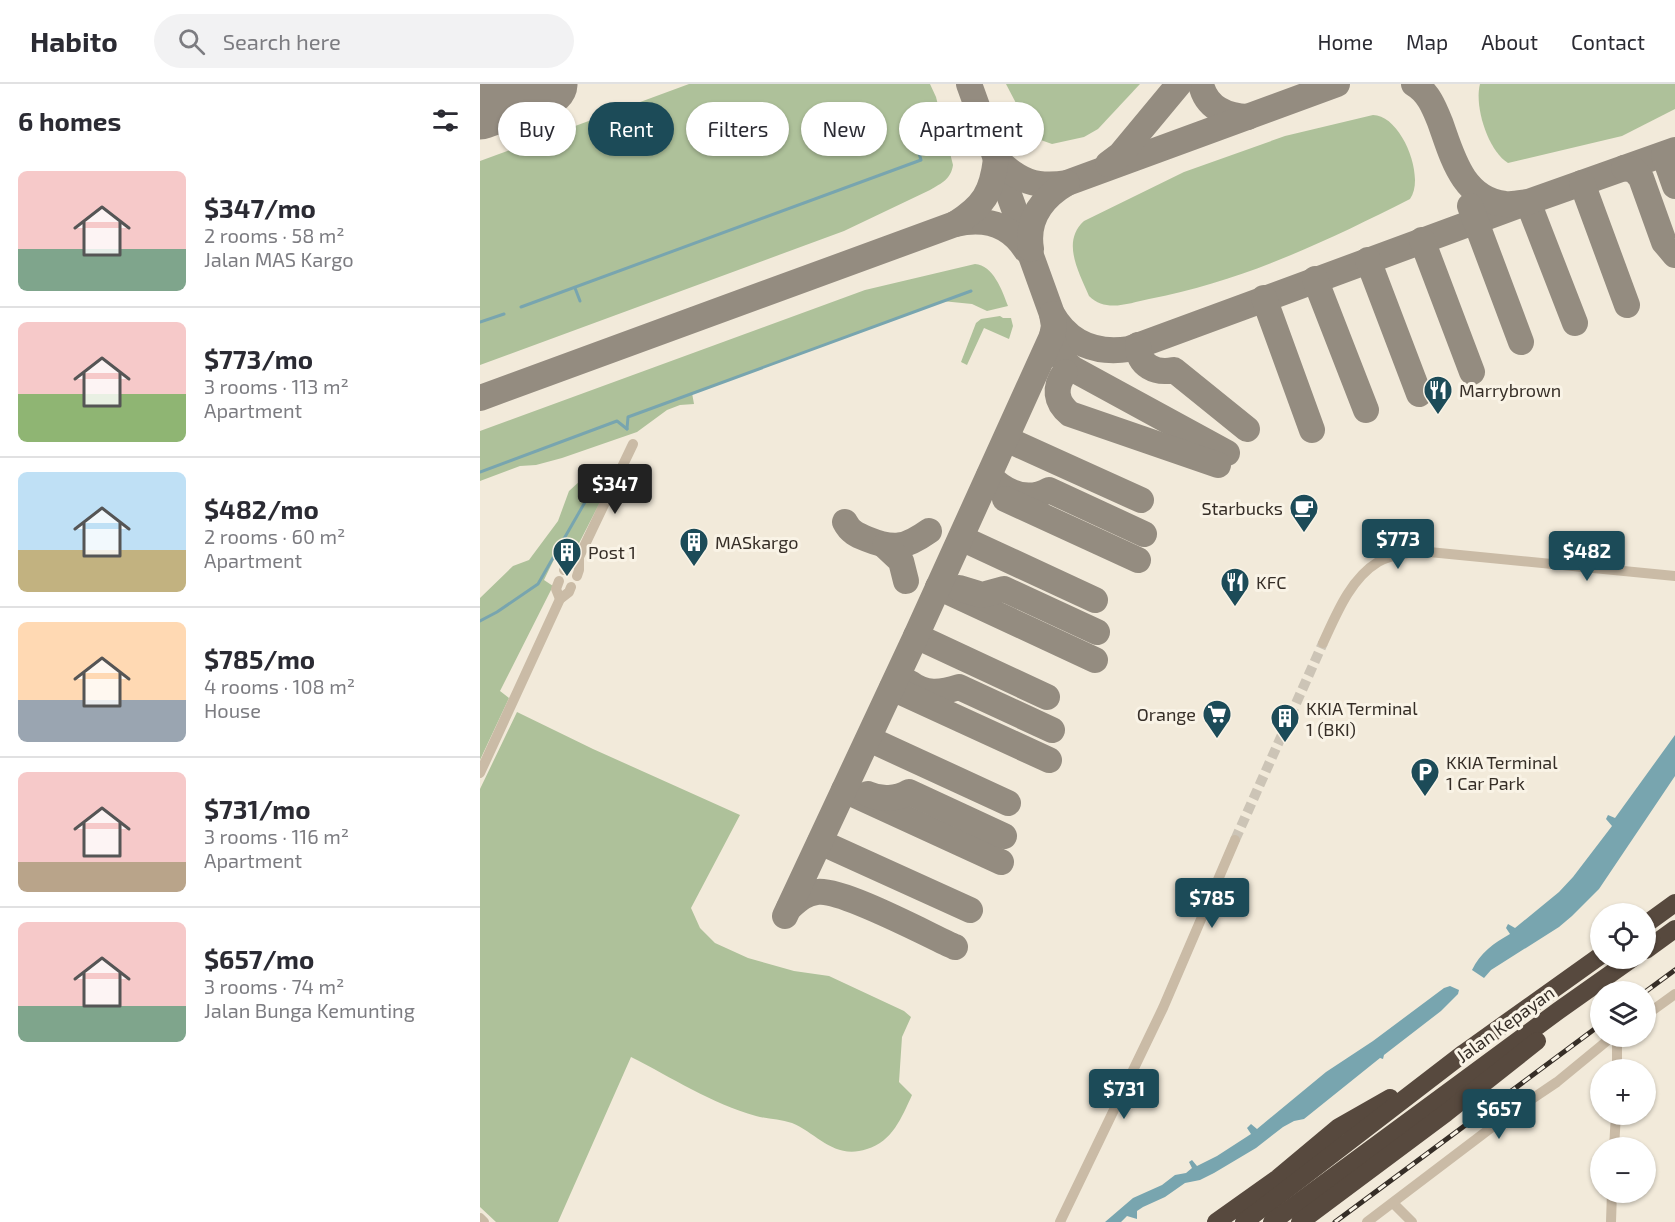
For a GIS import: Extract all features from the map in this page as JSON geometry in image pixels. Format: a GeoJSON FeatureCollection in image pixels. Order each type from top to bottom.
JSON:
{"type":"FeatureCollection","features":[{"type":"Feature","properties":{"kind":"highway"},"geometry":{"type":"LineString","coordinates":[[1656,917],[1675,903]]}},
{"type":"Feature","properties":{"kind":"highway"},"geometry":{"type":"LineString","coordinates":[[1656,943],[1675,929]]}},
{"type":"Feature","properties":{"kind":"highway","name":"Jalan Kepayan"},"geometry":{"type":"LineString","coordinates":[[1339,1162],[1464,1053],[1590,963]]}},
{"type":"Feature","properties":{"kind":"highway","name":"Jalan Kepayan"},"geometry":{"type":"LineString","coordinates":[[1339,1162],[1617,969]]}},
{"type":"Feature","properties":{"kind":"highway"},"geometry":{"type":"LineString","coordinates":[[1308,1220],[1545,1035],[1553,1025],[1558,1011]]}},
{"type":"Feature","properties":{"kind":"highway"},"geometry":{"type":"LineString","coordinates":[[1216,1222],[1278,1178],[1339,1127],[1464,1053]]}},
{"type":"Feature","properties":{"kind":"highway"},"geometry":{"type":"LineString","coordinates":[[1244,1222],[1339,1162]]}},
{"type":"Feature","properties":{"kind":"highway"},"geometry":{"type":"LineString","coordinates":[[1272,1222],[1339,1162]]}},
{"type":"Feature","properties":{"kind":"street"},"geometry":{"type":"LineString","coordinates":[[577,576],[579,556],[633,444]]}},
{"type":"Feature","properties":{"kind":"street"},"geometry":{"type":"LineString","coordinates":[[1323,643],[1332,622],[1354,584],[1380,561],[1419,551],[1675,576]]}},
{"type":"Feature","properties":{"kind":"street"},"geometry":{"type":"LineString","coordinates":[[564,570],[567,564],[579,556]]}},
{"type":"Feature","properties":{"kind":"street"},"geometry":{"type":"LineString","coordinates":[[559,581],[556,589],[560,598]]}},
{"type":"Feature","properties":{"kind":"street"},"geometry":{"type":"LineString","coordinates":[[480,773],[560,598],[569,592],[571,587]]}},
{"type":"Feature","properties":{"kind":"street"},"geometry":{"type":"LineString","coordinates":[[1060,1222],[1162,1008],[1235,840]]}},
{"type":"Feature","properties":{"kind":"street"},"geometry":{"type":"LineString","coordinates":[[1656,1008],[1675,994]]}},
{"type":"Feature","properties":{"kind":"street"},"geometry":{"type":"LineString","coordinates":[[1367,1222],[1601,1047]]}},
{"type":"Feature","properties":{"kind":"street"},"geometry":{"type":"LineString","coordinates":[[1392,1203],[1412,1222]]}},
{"type":"Feature","properties":{"kind":"street"},"geometry":{"type":"LineString","coordinates":[[1611,1222],[1612,1203]]}},
{"type":"Feature","properties":{"kind":"street"},"geometry":{"type":"LineString","coordinates":[[480,1218],[484,1222]]}},
{"type":"Feature","properties":{"kind":"green space"},"geometry":{"type":"Polygon","coordinates":[[[689,84],[930,84],[937,102],[899,102],[899,156],[951,156],[952,170],[945,180],[930,190],[844,231],[480,365],[480,161],[498,154],[576,156],[576,126],[588,121],[588,156],[674,156],[674,102],[640,102],[689,84]]]}},
{"type":"Feature","properties":{"kind":"green space"},"geometry":{"type":"Polygon","coordinates":[[[1006,84],[1140,84],[1098,129],[1084,137],[1052,144],[1044,141],[1044,102],[1015,102],[1006,84]]]}},
{"type":"Feature","properties":{"kind":"green space"},"geometry":{"type":"Polygon","coordinates":[[[1480,84],[1675,84],[1675,109],[1622,136],[1508,163],[1494,149],[1484,127],[1479,104],[1480,84]]]}},
{"type":"Feature","properties":{"kind":"green space"},"geometry":{"type":"Polygon","coordinates":[[[1373,115],[1393,125],[1408,149],[1415,177],[1410,199],[1315,245],[1217,282],[1118,305],[1103,304],[1089,296],[1077,267],[1073,248],[1077,229],[1084,221],[1184,172],[1285,136],[1373,115]]]}},
{"type":"Feature","properties":{"kind":"green space"},"geometry":{"type":"Polygon","coordinates":[[[975,264],[981,265],[992,274],[1008,306],[987,311],[972,304],[942,301],[692,393],[694,404],[680,405],[667,410],[637,432],[562,458],[536,465],[520,466],[480,481],[480,431],[865,290],[975,264]]]}},
{"type":"Feature","properties":{"kind":"green space"},"geometry":{"type":"Polygon","coordinates":[[[1000,316],[1011,318],[1013,326],[1009,339],[984,328],[967,365],[961,362],[976,323],[981,319],[1000,316]]]}},
{"type":"Feature","properties":{"kind":"green space"},"geometry":{"type":"Polygon","coordinates":[[[592,470],[612,479],[575,551],[561,545],[544,580],[553,586],[500,691],[509,698],[480,760],[480,598],[513,566],[529,560],[558,521],[569,491],[592,470]]]}},
{"type":"Feature","properties":{"kind":"green space"},"geometry":{"type":"Polygon","coordinates":[[[517,712],[740,815],[691,908],[700,928],[715,943],[748,958],[794,971],[829,976],[904,1011],[911,1017],[902,1037],[899,1082],[912,1095],[890,1135],[876,1146],[867,1149],[845,1151],[836,1149],[792,1123],[756,1116],[724,1105],[631,1057],[558,1222],[496,1222],[480,1207],[480,789],[517,712]]]}},
{"type":"Feature","properties":{"kind":"water"},"geometry":{"type":"Polygon","coordinates":[[[1675,735],[1675,776],[1599,889],[1559,927],[1491,970],[1484,978],[1472,970],[1488,949],[1510,934],[1506,928],[1508,924],[1515,928],[1559,892],[1573,877],[1612,826],[1606,819],[1608,815],[1615,818],[1675,735]]]}},
{"type":"Feature","properties":{"kind":"water"},"geometry":{"type":"Polygon","coordinates":[[[1450,986],[1459,990],[1458,994],[1441,1011],[1304,1119],[1283,1127],[1256,1148],[1214,1173],[1200,1180],[1185,1183],[1165,1197],[1143,1207],[1137,1211],[1137,1219],[1127,1216],[1121,1222],[1105,1222],[1133,1198],[1162,1185],[1175,1175],[1186,1173],[1192,1168],[1189,1162],[1192,1160],[1197,1166],[1251,1134],[1247,1128],[1251,1124],[1257,1129],[1326,1072],[1450,986]]]}},
{"type":"Feature","properties":{"kind":"waterway"},"geometry":{"type":"LineString","coordinates":[[521,307],[921,160],[920,156]]}},
{"type":"Feature","properties":{"kind":"waterway"},"geometry":{"type":"LineString","coordinates":[[575,288],[580,301]]}},
{"type":"Feature","properties":{"kind":"waterway"},"geometry":{"type":"LineString","coordinates":[[627,429],[628,417],[971,291]]}},
{"type":"Feature","properties":{"kind":"waterway"},"geometry":{"type":"LineString","coordinates":[[480,322],[504,314]]}},
{"type":"Feature","properties":{"kind":"waterway"},"geometry":{"type":"LineString","coordinates":[[480,472],[617,421],[627,429]]}},
{"type":"Feature","properties":{"kind":"waterway"},"geometry":{"type":"LineString","coordinates":[[480,621],[538,584],[604,469]]}},
{"type":"Feature","properties":{"kind":"taxiway"},"geometry":{"type":"LineString","coordinates":[[969,84],[1052,314],[1067,333],[1084,345],[1105,350],[1129,349],[1528,202],[1575,323]]}},
{"type":"Feature","properties":{"kind":"taxiway"},"geometry":{"type":"LineString","coordinates":[[1108,164],[1120,155],[1179,84]]}},
{"type":"Feature","properties":{"kind":"taxiway"},"geometry":{"type":"LineString","coordinates":[[1201,84],[1212,105],[1232,115],[1248,117]]}},
{"type":"Feature","properties":{"kind":"taxiway"},"geometry":{"type":"LineString","coordinates":[[996,159],[1012,173],[1028,181],[1046,184],[1067,183],[1337,84]]}},
{"type":"Feature","properties":{"kind":"taxiway"},"geometry":{"type":"LineString","coordinates":[[1414,84],[1423,91],[1433,105],[1461,174],[1478,194],[1490,200],[1508,204],[1528,202],[1675,150]]}},
{"type":"Feature","properties":{"kind":"taxiway"},"geometry":{"type":"LineString","coordinates":[[1664,155],[1675,186]]}},
{"type":"Feature","properties":{"kind":"taxiway"},"geometry":{"type":"LineString","coordinates":[[480,398],[955,224],[973,211],[985,197],[992,181],[996,159]]}},
{"type":"Feature","properties":{"kind":"taxiway"},"geometry":{"type":"LineString","coordinates":[[1624,168],[1634,170],[1641,178],[1664,242],[1675,255]]}},
{"type":"Feature","properties":{"kind":"taxiway"},"geometry":{"type":"LineString","coordinates":[[1031,249],[1031,228],[1038,210],[1051,195],[1067,183]]}},
{"type":"Feature","properties":{"kind":"taxiway"},"geometry":{"type":"LineString","coordinates":[[1582,183],[1627,305]]}},
{"type":"Feature","properties":{"kind":"taxiway"},"geometry":{"type":"LineString","coordinates":[[1470,206],[1521,342]]}},
{"type":"Feature","properties":{"kind":"taxiway"},"geometry":{"type":"LineString","coordinates":[[955,224],[976,221],[995,225],[1012,234],[1026,250]]}},
{"type":"Feature","properties":{"kind":"taxiway"},"geometry":{"type":"LineString","coordinates":[[1422,240],[1472,372]]}},
{"type":"Feature","properties":{"kind":"taxiway"},"geometry":{"type":"LineString","coordinates":[[1368,260],[1419,394]]}},
{"type":"Feature","properties":{"kind":"taxiway"},"geometry":{"type":"LineString","coordinates":[[1315,279],[1366,410]]}},
{"type":"Feature","properties":{"kind":"taxiway"},"geometry":{"type":"LineString","coordinates":[[1264,298],[1312,430]]}},
{"type":"Feature","properties":{"kind":"taxiway"},"geometry":{"type":"LineString","coordinates":[[785,916],[916,636],[1052,336],[1054,326],[1052,314]]}},
{"type":"Feature","properties":{"kind":"taxiway"},"geometry":{"type":"LineString","coordinates":[[1052,336],[1059,354],[1073,369],[1227,453]]}},
{"type":"Feature","properties":{"kind":"taxiway"},"geometry":{"type":"LineString","coordinates":[[1138,345],[1141,358],[1149,367],[1161,371],[1174,370],[1247,429]]}},
{"type":"Feature","properties":{"kind":"taxiway"},"geometry":{"type":"LineString","coordinates":[[1065,372],[1059,383],[1058,394],[1061,404],[1070,414],[1218,465]]}},
{"type":"Feature","properties":{"kind":"taxiway"},"geometry":{"type":"LineString","coordinates":[[1006,439],[1141,500]]}},
{"type":"Feature","properties":{"kind":"taxiway"},"geometry":{"type":"LineString","coordinates":[[989,476],[1002,487],[1024,496],[1032,496],[1049,490],[1144,534]]}},
{"type":"Feature","properties":{"kind":"taxiway"},"geometry":{"type":"LineString","coordinates":[[1005,499],[1138,560]]}},
{"type":"Feature","properties":{"kind":"taxiway"},"geometry":{"type":"LineString","coordinates":[[845,522],[852,531],[860,536],[876,543],[892,546],[906,544],[929,531]]}},
{"type":"Feature","properties":{"kind":"taxiway"},"geometry":{"type":"LineString","coordinates":[[961,538],[1095,600]]}},
{"type":"Feature","properties":{"kind":"taxiway"},"geometry":{"type":"LineString","coordinates":[[885,546],[901,561],[906,581]]}},
{"type":"Feature","properties":{"kind":"taxiway"},"geometry":{"type":"LineString","coordinates":[[938,587],[1095,660]]}},
{"type":"Feature","properties":{"kind":"taxiway"},"geometry":{"type":"LineString","coordinates":[[959,588],[982,595],[1004,589],[1097,632]]}},
{"type":"Feature","properties":{"kind":"taxiway"},"geometry":{"type":"LineString","coordinates":[[916,636],[1047,697]]}},
{"type":"Feature","properties":{"kind":"taxiway"},"geometry":{"type":"LineString","coordinates":[[910,683],[921,690],[933,692],[959,687],[1052,730]]}},
{"type":"Feature","properties":{"kind":"taxiway"},"geometry":{"type":"LineString","coordinates":[[892,688],[1049,760]]}},
{"type":"Feature","properties":{"kind":"taxiway"},"geometry":{"type":"LineString","coordinates":[[869,739],[1008,803]]}},
{"type":"Feature","properties":{"kind":"taxiway"},"geometry":{"type":"LineString","coordinates":[[844,790],[1001,862]]}},
{"type":"Feature","properties":{"kind":"taxiway"},"geometry":{"type":"LineString","coordinates":[[868,794],[889,798],[909,792],[1004,836]]}},
{"type":"Feature","properties":{"kind":"taxiway"},"geometry":{"type":"LineString","coordinates":[[820,842],[970,910]]}},
{"type":"Feature","properties":{"kind":"taxiway"},"geometry":{"type":"LineString","coordinates":[[789,908],[809,894],[829,893],[864,904],[955,947]]}},
{"type":"Feature","properties":{"kind":"runway"},"geometry":{"type":"LineString","coordinates":[[480,108],[546,84]]}},
{"type":"Feature","properties":{"kind":"tunnel"},"geometry":{"type":"LineString","coordinates":[[1235,840],[1323,643]]}},
{"type":"Feature","properties":{"kind":"railway"},"geometry":{"type":"LineString","coordinates":[[1656,984],[1675,970]]}},
{"type":"Feature","properties":{"kind":"railway"},"geometry":{"type":"LineString","coordinates":[[1335,1222],[1590,1032]]}},
{"type":"Feature","properties":{"kind":"place","name":"Marrybrown"},"geometry":{"type":"Point","coordinates":[1438,416]}},
{"type":"Feature","properties":{"kind":"place","name":"Starbucks"},"geometry":{"type":"Point","coordinates":[1304,534]}},
{"type":"Feature","properties":{"kind":"place","name":"MASkargo"},"geometry":{"type":"Point","coordinates":[694,568]}},
{"type":"Feature","properties":{"kind":"place","name":"Post 1"},"geometry":{"type":"Point","coordinates":[567,578]}},
{"type":"Feature","properties":{"kind":"place","name":"KFC"},"geometry":{"type":"Point","coordinates":[1235,608]}},
{"type":"Feature","properties":{"kind":"place","name":"Orange"},"geometry":{"type":"Point","coordinates":[1217,740]}},
{"type":"Feature","properties":{"kind":"place","name":"KKIA Terminal 1 (BKI)"},"geometry":{"type":"Point","coordinates":[1285,744]}},
{"type":"Feature","properties":{"kind":"place","name":"KKIA Terminal 1 Car Park"},"geometry":{"type":"Point","coordinates":[1425,798]}}]}
